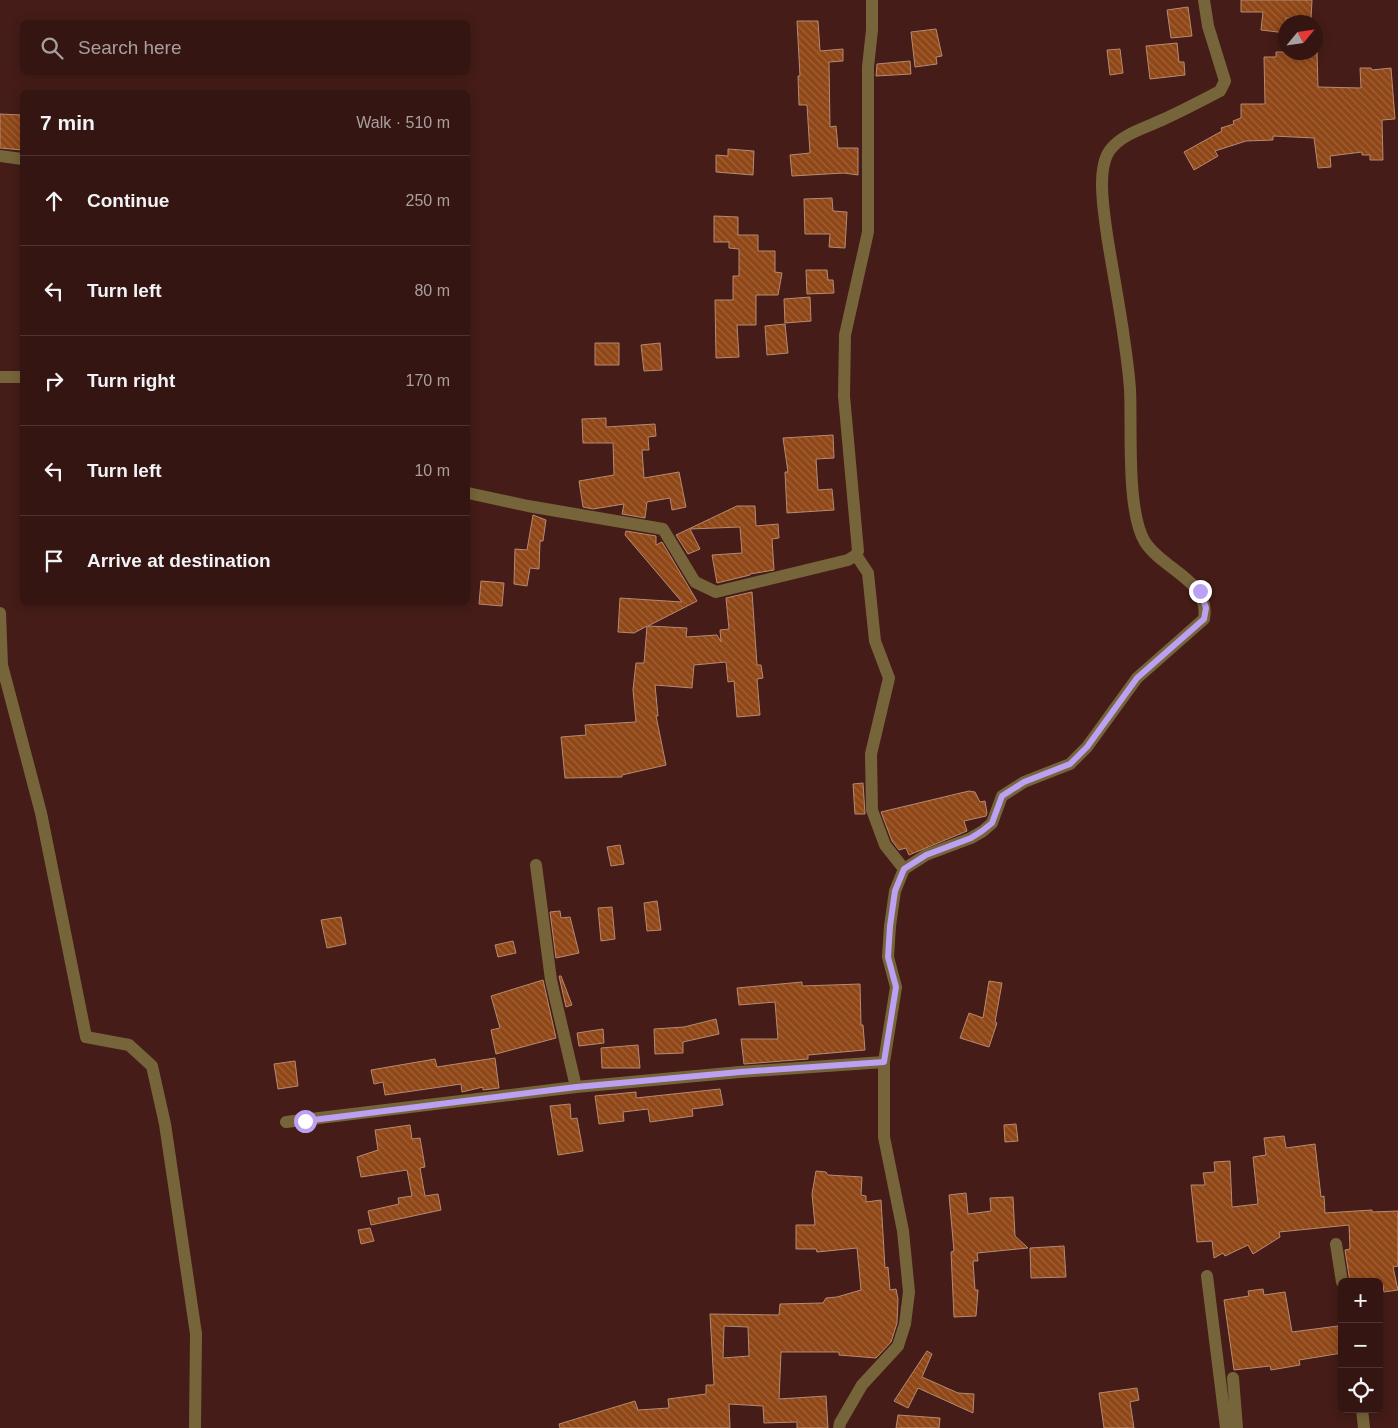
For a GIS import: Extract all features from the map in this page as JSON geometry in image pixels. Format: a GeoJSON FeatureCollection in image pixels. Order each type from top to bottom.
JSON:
{"type":"FeatureCollection","features":[{"type":"Feature","properties":{"kind":"street"},"geometry":{"type":"LineString","coordinates":[[470,493],[663,529],[695,582],[716,592],[848,560],[856,555],[858,551],[844,396],[845,334],[868,232],[868,67],[872,30],[872,0]]}},
{"type":"Feature","properties":{"kind":"street"},"geometry":{"type":"LineString","coordinates":[[839,1428],[862,1384],[898,1346],[905,1324],[909,1292],[903,1231],[884,1137],[884,1062],[896,987],[888,957],[890,926],[895,891],[904,869],[926,855],[971,838],[992,823],[1002,796],[1024,782],[1070,764],[1087,747],[1137,678],[1204,619],[1206,608],[1200,591],[1158,556],[1145,542],[1138,522],[1133,486],[1130,388],[1103,207],[1102,169],[1110,150],[1124,138],[1220,91],[1225,81],[1208,26],[1204,0]]}},
{"type":"Feature","properties":{"kind":"street"},"geometry":{"type":"LineString","coordinates":[[0,156],[20,159]]}},
{"type":"Feature","properties":{"kind":"street"},"geometry":{"type":"LineString","coordinates":[[0,377],[20,377]]}},
{"type":"Feature","properties":{"kind":"street"},"geometry":{"type":"LineString","coordinates":[[856,555],[868,573],[875,641],[889,678],[871,754],[872,810],[885,845],[904,869]]}},
{"type":"Feature","properties":{"kind":"street"},"geometry":{"type":"LineString","coordinates":[[0,613],[2,665],[41,813],[86,1037],[128,1045],[152,1066],[165,1124],[196,1334],[195,1428]]}},
{"type":"Feature","properties":{"kind":"street"},"geometry":{"type":"LineString","coordinates":[[536,865],[551,980],[576,1087]]}},
{"type":"Feature","properties":{"kind":"street"},"geometry":{"type":"LineString","coordinates":[[286,1122],[576,1087],[740,1072],[884,1062]]}},
{"type":"Feature","properties":{"kind":"street"},"geometry":{"type":"LineString","coordinates":[[1336,1244],[1341,1278]]}},
{"type":"Feature","properties":{"kind":"street"},"geometry":{"type":"LineString","coordinates":[[1206,1276],[1226,1428]]}},
{"type":"Feature","properties":{"kind":"street"},"geometry":{"type":"LineString","coordinates":[[1233,1378],[1237,1428]]}},
{"type":"Feature","properties":{"kind":"street"},"geometry":{"type":"LineString","coordinates":[[1362,1413],[1364,1428]]}},
{"type":"Feature","properties":{"kind":"building"},"geometry":{"type":"Polygon","coordinates":[[[1241,0],[1312,0],[1311,15],[1278,15],[1278,32],[1261,30],[1263,12],[1241,12],[1241,0]]]}},
{"type":"Feature","properties":{"kind":"building"},"geometry":{"type":"Polygon","coordinates":[[[1188,7],[1192,36],[1171,38],[1167,10],[1188,7]]]}},
{"type":"Feature","properties":{"kind":"building"},"geometry":{"type":"Polygon","coordinates":[[[797,21],[818,21],[820,51],[843,49],[843,61],[829,62],[830,127],[836,126],[838,148],[858,148],[858,175],[844,173],[792,176],[790,155],[810,153],[807,105],[799,105],[798,76],[800,76],[797,21]]]}},
{"type":"Feature","properties":{"kind":"building"},"geometry":{"type":"Polygon","coordinates":[[[936,29],[942,56],[936,57],[937,64],[915,67],[911,32],[936,29]]]}},
{"type":"Feature","properties":{"kind":"building"},"geometry":{"type":"Polygon","coordinates":[[[1177,43],[1179,62],[1184,62],[1185,75],[1150,79],[1146,46],[1177,43]]]}},
{"type":"Feature","properties":{"kind":"building"},"geometry":{"type":"Polygon","coordinates":[[[1120,49],[1123,73],[1110,75],[1107,50],[1120,49]]]}},
{"type":"Feature","properties":{"kind":"building"},"geometry":{"type":"Polygon","coordinates":[[[1276,52],[1278,52],[1278,60],[1317,60],[1318,87],[1361,88],[1360,68],[1371,68],[1372,70],[1391,68],[1395,119],[1382,120],[1383,160],[1370,160],[1370,155],[1362,155],[1362,152],[1330,156],[1331,167],[1318,168],[1314,138],[1273,136],[1273,140],[1246,141],[1215,151],[1218,156],[1194,170],[1184,152],[1222,131],[1221,128],[1234,124],[1233,121],[1241,118],[1241,104],[1265,104],[1264,57],[1276,57],[1276,52]]]}},
{"type":"Feature","properties":{"kind":"building"},"geometry":{"type":"Polygon","coordinates":[[[910,61],[911,74],[876,76],[877,64],[910,61]]]}},
{"type":"Feature","properties":{"kind":"building"},"geometry":{"type":"Polygon","coordinates":[[[0,114],[20,115],[20,150],[0,148],[0,114]]]}},
{"type":"Feature","properties":{"kind":"building"},"geometry":{"type":"Polygon","coordinates":[[[728,149],[754,151],[753,175],[716,172],[716,155],[728,156],[728,149]]]}},
{"type":"Feature","properties":{"kind":"building"},"geometry":{"type":"Polygon","coordinates":[[[832,198],[833,211],[847,212],[845,248],[829,247],[830,234],[805,234],[804,199],[832,198]]]}},
{"type":"Feature","properties":{"kind":"building"},"geometry":{"type":"Polygon","coordinates":[[[714,216],[738,217],[738,235],[758,235],[758,251],[775,251],[775,272],[782,273],[778,295],[756,295],[756,325],[737,325],[739,357],[716,358],[715,300],[733,300],[733,276],[739,276],[739,249],[729,248],[729,242],[714,242],[714,216]]]}},
{"type":"Feature","properties":{"kind":"building"},"geometry":{"type":"Polygon","coordinates":[[[806,270],[827,270],[828,280],[833,280],[834,293],[807,294],[806,270]]]}},
{"type":"Feature","properties":{"kind":"building"},"geometry":{"type":"Polygon","coordinates":[[[810,297],[811,321],[785,323],[784,299],[810,297]]]}},
{"type":"Feature","properties":{"kind":"building"},"geometry":{"type":"Polygon","coordinates":[[[785,324],[788,353],[767,355],[765,326],[785,324]]]}},
{"type":"Feature","properties":{"kind":"building"},"geometry":{"type":"Polygon","coordinates":[[[595,343],[619,343],[619,365],[595,365],[595,343]]]}},
{"type":"Feature","properties":{"kind":"building"},"geometry":{"type":"Polygon","coordinates":[[[660,343],[662,370],[644,371],[641,345],[660,343]]]}},
{"type":"Feature","properties":{"kind":"building"},"geometry":{"type":"Polygon","coordinates":[[[606,418],[606,427],[655,424],[656,436],[648,437],[649,450],[642,450],[644,478],[679,472],[686,507],[672,510],[670,498],[647,502],[645,518],[622,514],[624,504],[593,509],[583,507],[579,481],[614,475],[613,443],[583,443],[582,419],[606,418]]]}},
{"type":"Feature","properties":{"kind":"building"},"geometry":{"type":"Polygon","coordinates":[[[833,435],[834,458],[816,459],[818,490],[832,489],[834,510],[787,513],[785,472],[788,472],[783,438],[833,435]]]}},
{"type":"Feature","properties":{"kind":"building"},"geometry":{"type":"Polygon","coordinates":[[[737,506],[755,506],[756,526],[778,524],[779,538],[772,539],[774,570],[717,583],[712,555],[742,553],[740,527],[690,529],[700,549],[688,554],[676,535],[737,506]]]}},
{"type":"Feature","properties":{"kind":"building"},"geometry":{"type":"Polygon","coordinates":[[[533,515],[546,520],[543,541],[540,541],[539,569],[530,568],[527,586],[514,584],[515,549],[527,550],[533,515]]]}},
{"type":"Feature","properties":{"kind":"building"},"geometry":{"type":"Polygon","coordinates":[[[626,531],[656,536],[656,545],[662,542],[697,601],[648,626],[687,628],[686,637],[717,635],[721,642],[720,630],[729,629],[726,598],[752,592],[757,665],[761,665],[763,678],[757,679],[760,715],[737,717],[734,681],[728,682],[726,662],[694,665],[692,688],[655,685],[658,716],[656,716],[666,765],[622,775],[622,777],[565,778],[561,737],[586,735],[585,725],[636,722],[633,690],[636,663],[644,663],[647,626],[634,633],[618,632],[620,598],[682,602],[625,535],[626,531]]]}},
{"type":"Feature","properties":{"kind":"building"},"geometry":{"type":"Polygon","coordinates":[[[481,581],[504,583],[502,606],[479,604],[481,581]]]}},
{"type":"Feature","properties":{"kind":"building"},"geometry":{"type":"Polygon","coordinates":[[[863,783],[865,814],[855,814],[853,784],[863,783]]]}},
{"type":"Feature","properties":{"kind":"building"},"geometry":{"type":"Polygon","coordinates":[[[969,791],[975,792],[980,802],[985,801],[987,813],[986,816],[964,821],[967,831],[909,855],[906,848],[899,850],[892,841],[881,812],[969,791]]]}},
{"type":"Feature","properties":{"kind":"building"},"geometry":{"type":"Polygon","coordinates":[[[620,845],[624,864],[611,866],[607,847],[620,845]]]}},
{"type":"Feature","properties":{"kind":"building"},"geometry":{"type":"Polygon","coordinates":[[[657,901],[661,930],[647,931],[644,903],[657,901]]]}},
{"type":"Feature","properties":{"kind":"building"},"geometry":{"type":"Polygon","coordinates":[[[612,907],[615,939],[601,941],[598,908],[612,907]]]}},
{"type":"Feature","properties":{"kind":"building"},"geometry":{"type":"Polygon","coordinates":[[[560,911],[561,918],[570,917],[579,953],[556,958],[550,912],[560,911]]]}},
{"type":"Feature","properties":{"kind":"building"},"geometry":{"type":"Polygon","coordinates":[[[341,917],[346,944],[327,948],[321,920],[341,917]]]}},
{"type":"Feature","properties":{"kind":"building"},"geometry":{"type":"Polygon","coordinates":[[[513,941],[516,953],[498,957],[495,945],[513,941]]]}},
{"type":"Feature","properties":{"kind":"building"},"geometry":{"type":"Polygon","coordinates":[[[559,976],[561,976],[572,1005],[566,1007],[559,976]]]}},
{"type":"Feature","properties":{"kind":"building"},"geometry":{"type":"Polygon","coordinates":[[[543,980],[556,1038],[496,1054],[491,1030],[500,1028],[491,996],[543,980]]]}},
{"type":"Feature","properties":{"kind":"building"},"geometry":{"type":"Polygon","coordinates":[[[989,981],[1002,983],[995,1022],[997,1023],[989,1047],[960,1038],[969,1013],[983,1018],[989,981]]]}},
{"type":"Feature","properties":{"kind":"building"},"geometry":{"type":"Polygon","coordinates":[[[802,982],[802,986],[860,984],[861,1025],[863,1025],[865,1050],[808,1055],[808,1059],[744,1064],[741,1039],[778,1039],[775,1002],[739,1005],[737,988],[802,982]]]}},
{"type":"Feature","properties":{"kind":"building"},"geometry":{"type":"Polygon","coordinates":[[[716,1019],[719,1034],[683,1042],[683,1053],[655,1054],[654,1029],[684,1027],[716,1019]]]}},
{"type":"Feature","properties":{"kind":"building"},"geometry":{"type":"Polygon","coordinates":[[[603,1029],[604,1043],[579,1046],[577,1033],[603,1029]]]}},
{"type":"Feature","properties":{"kind":"building"},"geometry":{"type":"Polygon","coordinates":[[[638,1045],[640,1068],[602,1068],[601,1048],[638,1045]]]}},
{"type":"Feature","properties":{"kind":"building"},"geometry":{"type":"Polygon","coordinates":[[[495,1058],[499,1088],[483,1090],[483,1087],[462,1092],[461,1084],[385,1095],[383,1082],[374,1084],[371,1070],[435,1059],[437,1067],[495,1058]]]}},
{"type":"Feature","properties":{"kind":"building"},"geometry":{"type":"Polygon","coordinates":[[[295,1061],[298,1086],[278,1089],[274,1064],[295,1061]]]}},
{"type":"Feature","properties":{"kind":"building"},"geometry":{"type":"Polygon","coordinates":[[[720,1089],[723,1105],[692,1109],[693,1116],[650,1122],[648,1109],[623,1112],[624,1121],[599,1124],[595,1096],[636,1092],[636,1098],[720,1089]]]}},
{"type":"Feature","properties":{"kind":"building"},"geometry":{"type":"Polygon","coordinates":[[[570,1104],[571,1119],[577,1118],[583,1151],[558,1155],[550,1106],[570,1104]]]}},
{"type":"Feature","properties":{"kind":"building"},"geometry":{"type":"Polygon","coordinates":[[[1016,1124],[1018,1141],[1005,1142],[1004,1125],[1016,1124]]]}},
{"type":"Feature","properties":{"kind":"building"},"geometry":{"type":"Polygon","coordinates":[[[410,1125],[412,1139],[420,1138],[425,1167],[420,1168],[425,1196],[438,1194],[441,1210],[371,1225],[368,1211],[399,1204],[398,1198],[412,1196],[407,1170],[361,1177],[357,1157],[378,1150],[375,1130],[410,1125]]]}},
{"type":"Feature","properties":{"kind":"building"},"geometry":{"type":"Polygon","coordinates":[[[1284,1136],[1286,1148],[1315,1144],[1321,1197],[1324,1196],[1325,1213],[1372,1210],[1372,1212],[1398,1211],[1398,1266],[1393,1267],[1398,1290],[1384,1292],[1383,1278],[1349,1278],[1345,1250],[1350,1249],[1349,1225],[1279,1232],[1280,1237],[1253,1254],[1248,1245],[1225,1256],[1223,1253],[1214,1258],[1212,1241],[1197,1242],[1191,1185],[1205,1185],[1203,1173],[1215,1172],[1214,1162],[1230,1161],[1232,1207],[1258,1204],[1253,1157],[1266,1155],[1264,1138],[1284,1136]]]}},
{"type":"Feature","properties":{"kind":"building"},"geometry":{"type":"Polygon","coordinates":[[[816,1171],[826,1172],[828,1175],[862,1177],[861,1195],[866,1196],[866,1202],[881,1200],[885,1268],[888,1267],[890,1290],[896,1289],[898,1299],[897,1323],[891,1342],[876,1358],[839,1355],[839,1352],[781,1352],[779,1399],[826,1396],[828,1428],[797,1428],[797,1422],[764,1423],[763,1406],[729,1404],[730,1428],[560,1428],[559,1424],[635,1401],[638,1410],[669,1408],[668,1399],[706,1394],[706,1385],[714,1385],[710,1314],[779,1315],[780,1304],[823,1303],[826,1298],[861,1290],[857,1248],[817,1252],[816,1249],[796,1249],[796,1225],[815,1225],[812,1194],[816,1171]],[[724,1326],[723,1358],[749,1356],[748,1327],[724,1326]]]}},
{"type":"Feature","properties":{"kind":"building"},"geometry":{"type":"Polygon","coordinates":[[[966,1193],[968,1214],[991,1211],[990,1198],[1013,1197],[1015,1236],[1028,1248],[977,1253],[978,1261],[973,1261],[975,1290],[978,1290],[976,1316],[954,1317],[951,1252],[954,1251],[949,1195],[966,1193]]]}},
{"type":"Feature","properties":{"kind":"building"},"geometry":{"type":"Polygon","coordinates":[[[370,1228],[374,1241],[361,1244],[358,1230],[370,1228]]]}},
{"type":"Feature","properties":{"kind":"building"},"geometry":{"type":"Polygon","coordinates":[[[1064,1246],[1066,1277],[1031,1278],[1030,1248],[1064,1246]]]}},
{"type":"Feature","properties":{"kind":"building"},"geometry":{"type":"Polygon","coordinates":[[[1263,1289],[1264,1295],[1285,1292],[1292,1332],[1338,1326],[1338,1354],[1299,1360],[1300,1365],[1271,1370],[1270,1366],[1234,1370],[1224,1300],[1249,1296],[1248,1291],[1263,1289]]]}},
{"type":"Feature","properties":{"kind":"building"},"geometry":{"type":"Polygon","coordinates":[[[927,1351],[932,1354],[922,1377],[958,1393],[974,1394],[973,1413],[918,1388],[908,1408],[894,1401],[927,1351]]]}},
{"type":"Feature","properties":{"kind":"building"},"geometry":{"type":"Polygon","coordinates":[[[1137,1388],[1139,1400],[1130,1402],[1134,1428],[1104,1428],[1099,1393],[1137,1388]]]}},
{"type":"Feature","properties":{"kind":"building"},"geometry":{"type":"Polygon","coordinates":[[[898,1415],[940,1418],[939,1428],[896,1428],[898,1415]]]}},
{"type":"Feature","properties":{"kind":"route"},"geometry":{"type":"LineString","coordinates":[[305,1121],[576,1087],[740,1072],[884,1062],[896,987],[888,957],[890,926],[895,891],[904,869],[926,855],[971,838],[992,823],[995,809],[1002,796],[1024,782],[1070,764],[1087,747],[1137,678],[1204,619],[1206,608],[1200,591]]}}]}
